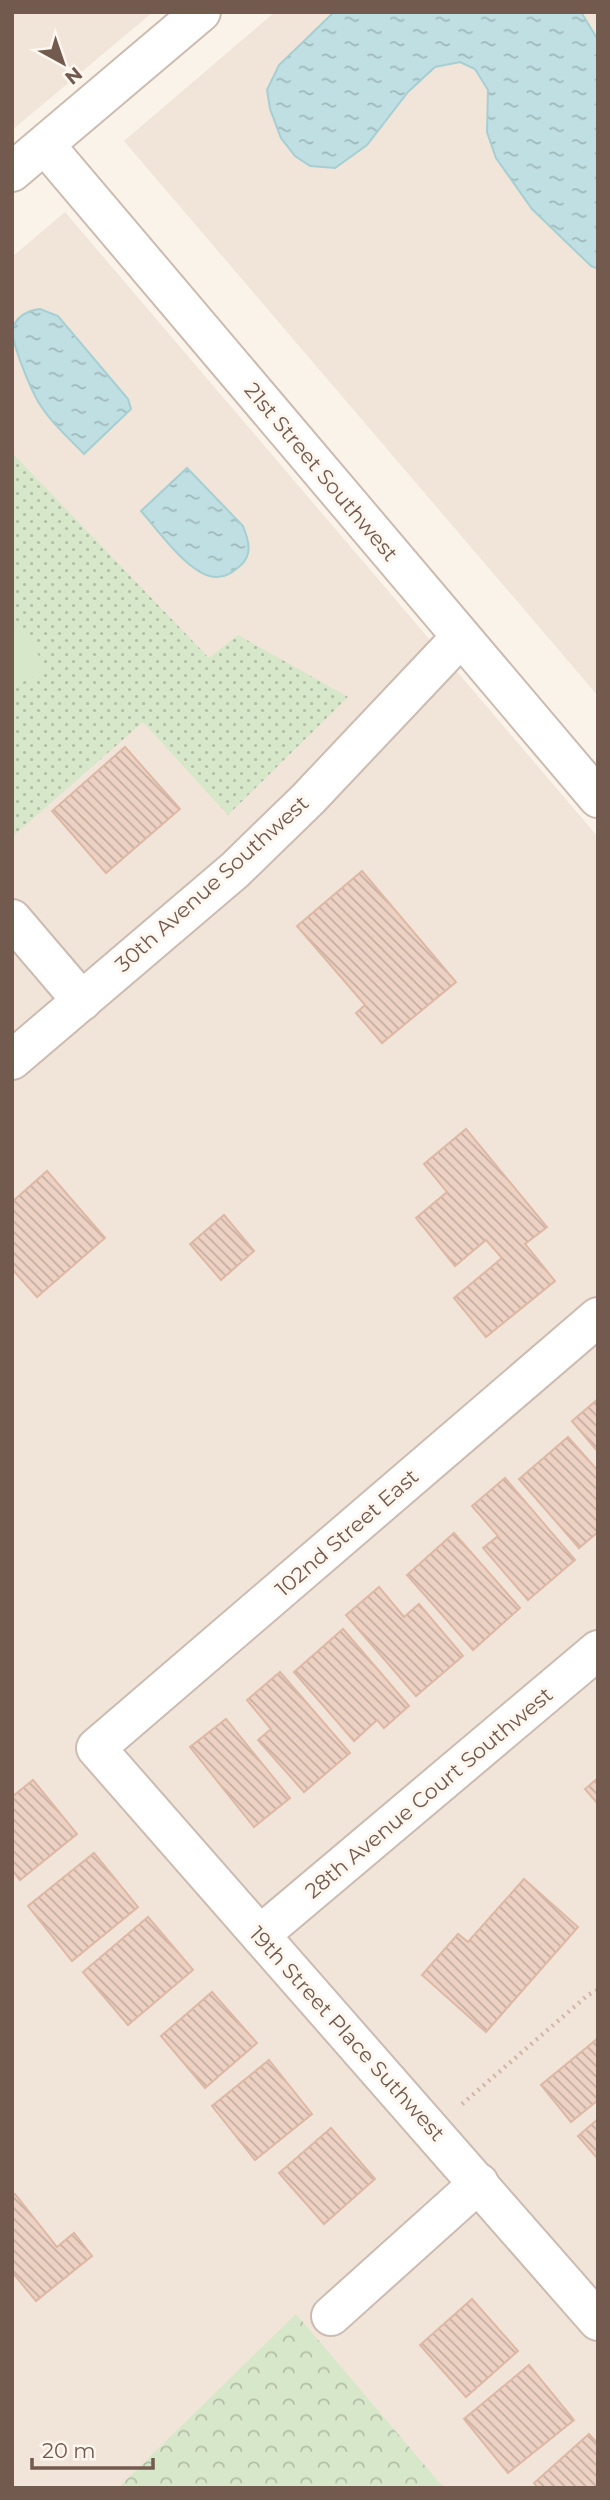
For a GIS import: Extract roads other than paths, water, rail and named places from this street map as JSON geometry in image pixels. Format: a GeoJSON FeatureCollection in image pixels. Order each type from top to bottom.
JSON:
{"type":"FeatureCollection","features":[{"type":"Feature","properties":{"kind":"street"},"geometry":{"type":"LineString","coordinates":[[12,172],[201,12]]}},
{"type":"Feature","properties":{"kind":"street","name":"21st Street Southwest"},"geometry":{"type":"LineString","coordinates":[[45,145],[598,798]]}},
{"type":"Feature","properties":{"kind":"street","name":"30th Avenue Southwest"},"geometry":{"type":"LineString","coordinates":[[12,1060],[235,870],[307,799],[461,637]]}},
{"type":"Feature","properties":{"kind":"street"},"geometry":{"type":"LineString","coordinates":[[12,919],[82,1001]]}},
{"type":"Feature","properties":{"kind":"street","name":"102nd Street East"},"geometry":{"type":"LineString","coordinates":[[96,1748],[598,1317]]}},
{"type":"Feature","properties":{"kind":"street","name":"28th Avenue Court Southwest"},"geometry":{"type":"LineString","coordinates":[[260,1936],[598,1650]]}},
{"type":"Feature","properties":{"kind":"street","name":"19th Street Place Suthwest"},"geometry":{"type":"LineString","coordinates":[[96,1748],[598,2321]]}},
{"type":"Feature","properties":{"kind":"street"},"geometry":{"type":"LineString","coordinates":[[331,2316],[479,2183]]}},
{"type":"Feature","properties":{"kind":"water"},"geometry":{"type":"Polygon","coordinates":[[[334,12],[581,12],[598,40],[598,269],[591,266],[532,209],[496,158],[487,132],[488,90],[475,69],[460,62],[435,67],[408,92],[367,145],[335,168],[310,166],[295,156],[281,138],[270,109],[267,90],[279,65],[334,12]]]}},
{"type":"Feature","properties":{"kind":"water"},"geometry":{"type":"Polygon","coordinates":[[[40,309],[58,316],[128,399],[131,409],[84,454],[45,413],[28,381],[15,346],[13,331],[16,322],[26,313],[40,309]]]}},
{"type":"Feature","properties":{"kind":"water"},"geometry":{"type":"Polygon","coordinates":[[[187,468],[243,526],[249,548],[247,557],[240,566],[225,576],[215,577],[195,569],[141,511],[187,468]]]}}]}
